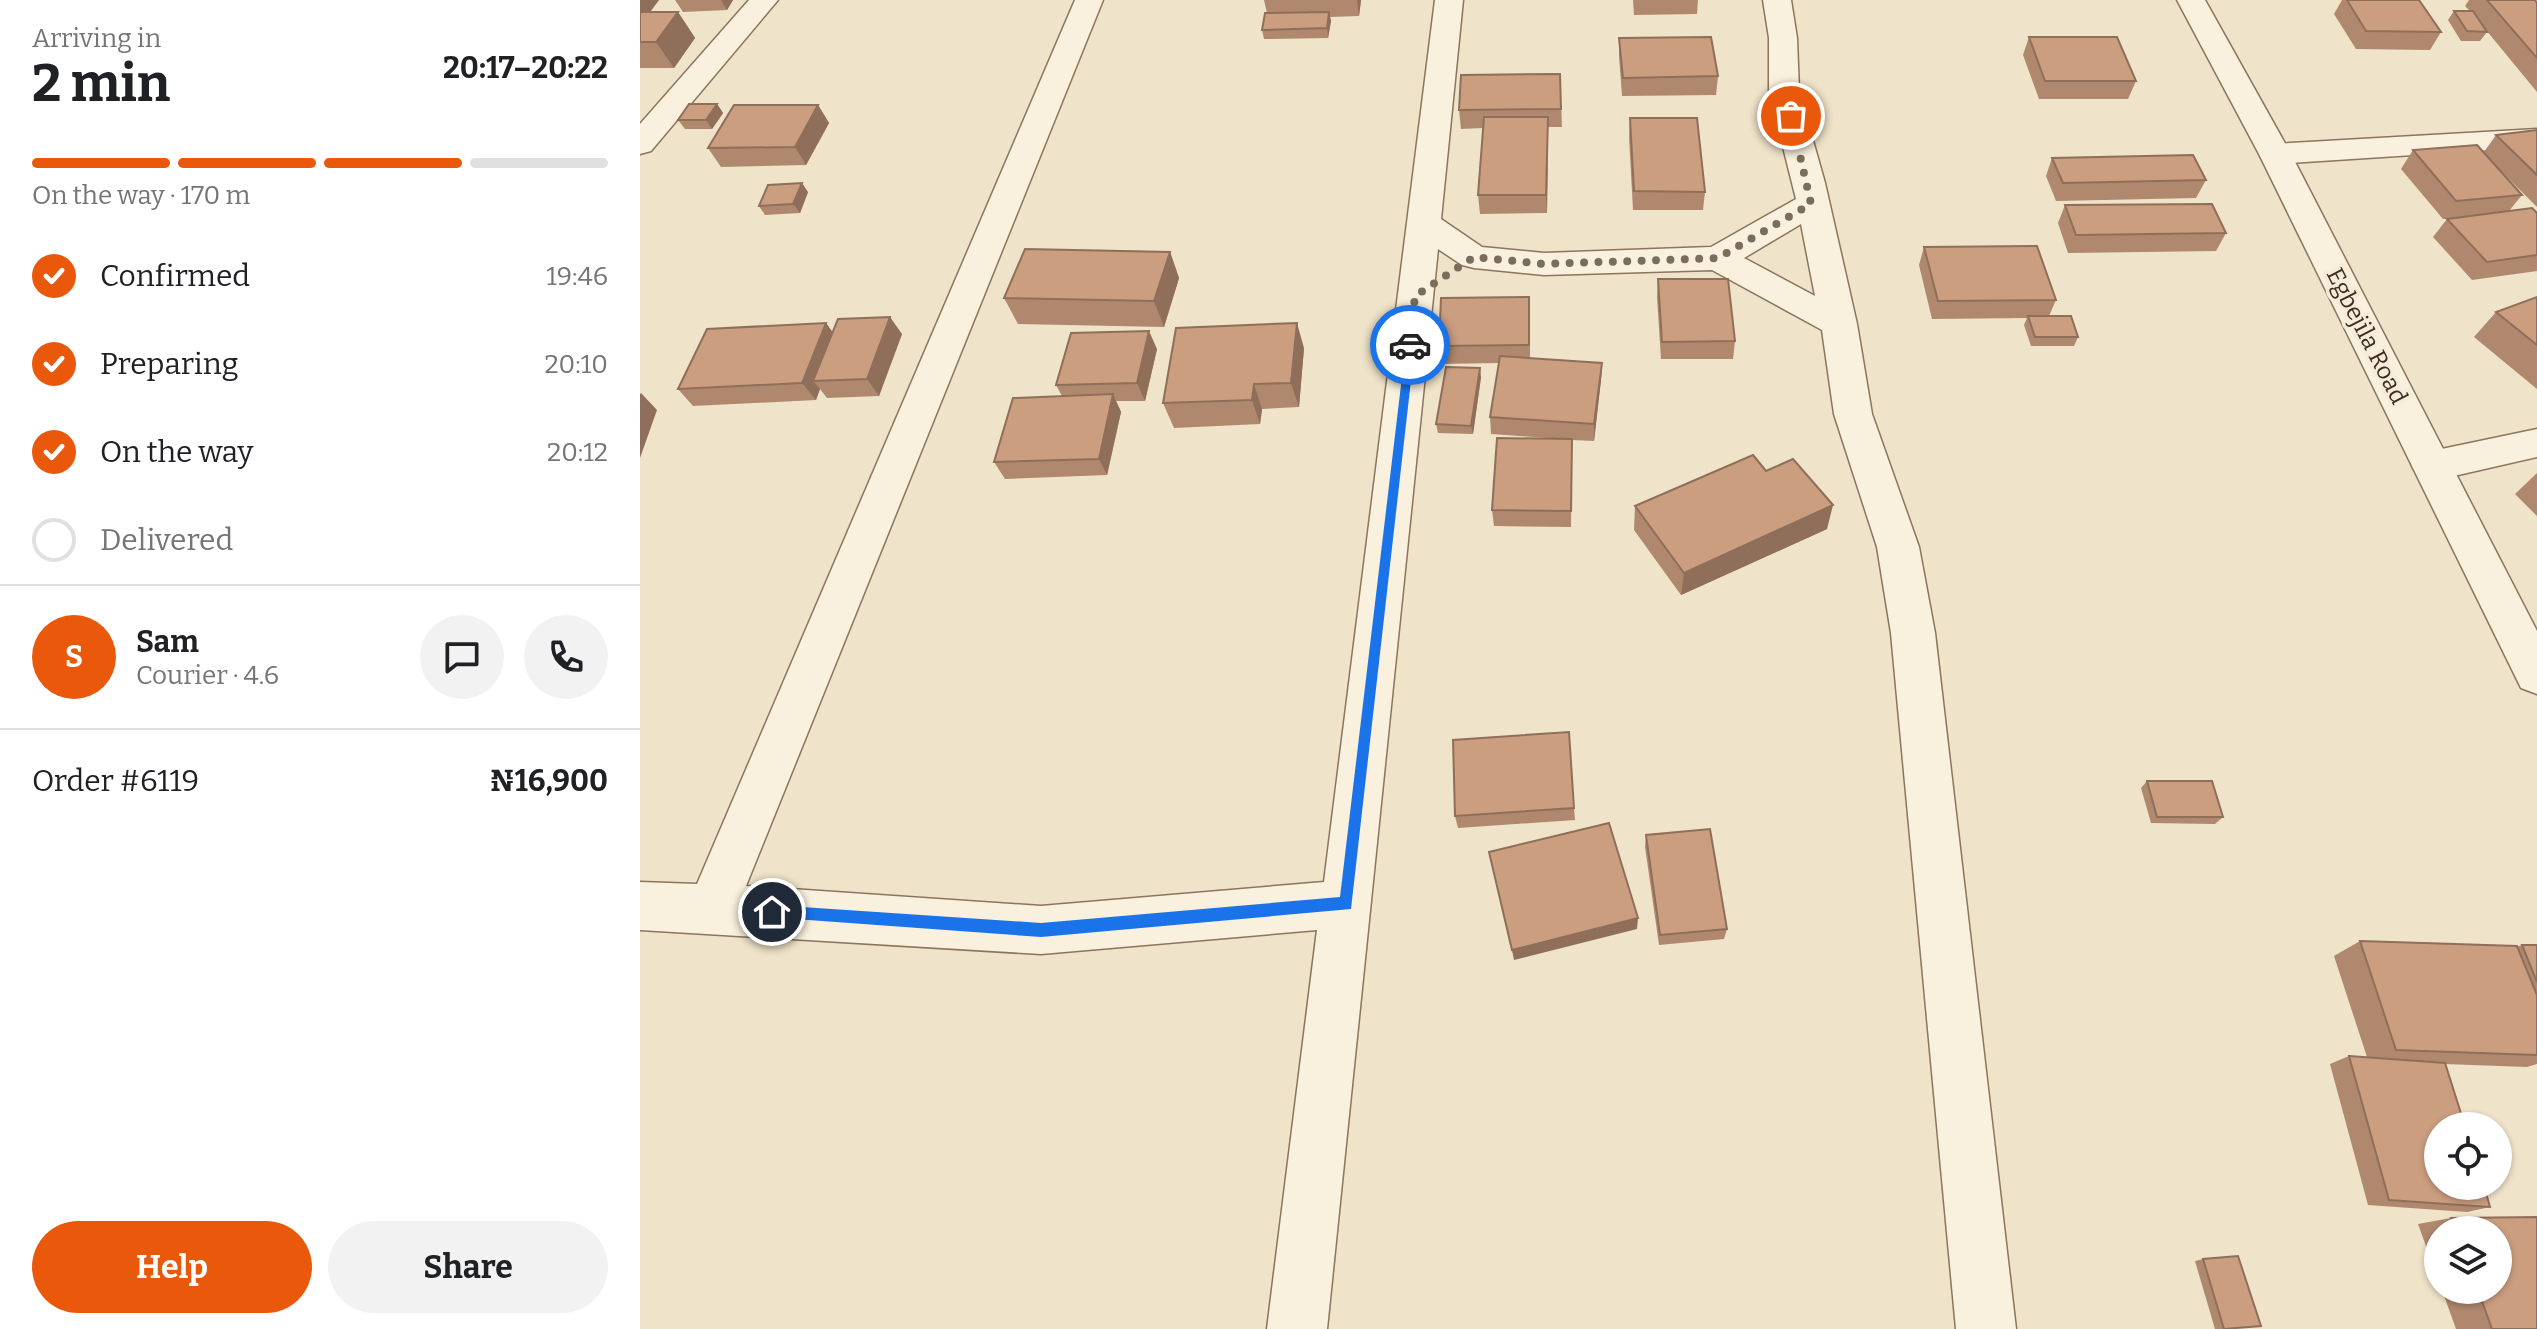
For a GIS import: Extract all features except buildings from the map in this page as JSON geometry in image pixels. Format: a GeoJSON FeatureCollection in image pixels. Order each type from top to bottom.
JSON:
{"type":"FeatureCollection","features":[{"type":"Feature","properties":{"kind":"street"},"geometry":{"type":"LineString","coordinates":[[640,144],[764,0]]}},
{"type":"Feature","properties":{"kind":"street"},"geometry":{"type":"LineString","coordinates":[[712,908],[1089,0]]}},
{"type":"Feature","properties":{"kind":"street"},"geometry":{"type":"LineString","coordinates":[[1297,1329],[1449,0]]}},
{"type":"Feature","properties":{"kind":"street"},"geometry":{"type":"LineString","coordinates":[[1777,0],[1783,38],[1784,91],[1809,183],[1811,204],[1839,324],[1853,414],[1898,547],[1913,633],[1986,1329]]}},
{"type":"Feature","properties":{"kind":"street","name":"Egbejila Road"},"geometry":{"type":"LineString","coordinates":[[2191,0],[2275,154],[2537,675]]}},
{"type":"Feature","properties":{"kind":"street"},"geometry":{"type":"LineString","coordinates":[[2275,154],[2537,138]]}},
{"type":"Feature","properties":{"kind":"street"},"geometry":{"type":"LineString","coordinates":[[1423,223],[1474,257],[1544,264],[1718,258],[1811,204]]}},
{"type":"Feature","properties":{"kind":"street"},"geometry":{"type":"LineString","coordinates":[[1415,296],[1474,257]]}},
{"type":"Feature","properties":{"kind":"street"},"geometry":{"type":"LineString","coordinates":[[1718,258],[1839,324]]}},
{"type":"Feature","properties":{"kind":"street"},"geometry":{"type":"LineString","coordinates":[[2432,466],[2537,443]]}},
{"type":"Feature","properties":{"kind":"street"},"geometry":{"type":"LineString","coordinates":[[640,906],[1041,930],[1346,904]]}},
{"type":"Feature","properties":{"kind":"way so far"},"geometry":{"type":"LineString","coordinates":[[1410,345],[1415,296],[1474,257],[1544,264],[1718,258],[1811,204],[1809,183],[1791,116]]}},
{"type":"Feature","properties":{"kind":"route"},"geometry":{"type":"LineString","coordinates":[[772,912],[1041,930],[1346,904],[1410,345]]}}]}
